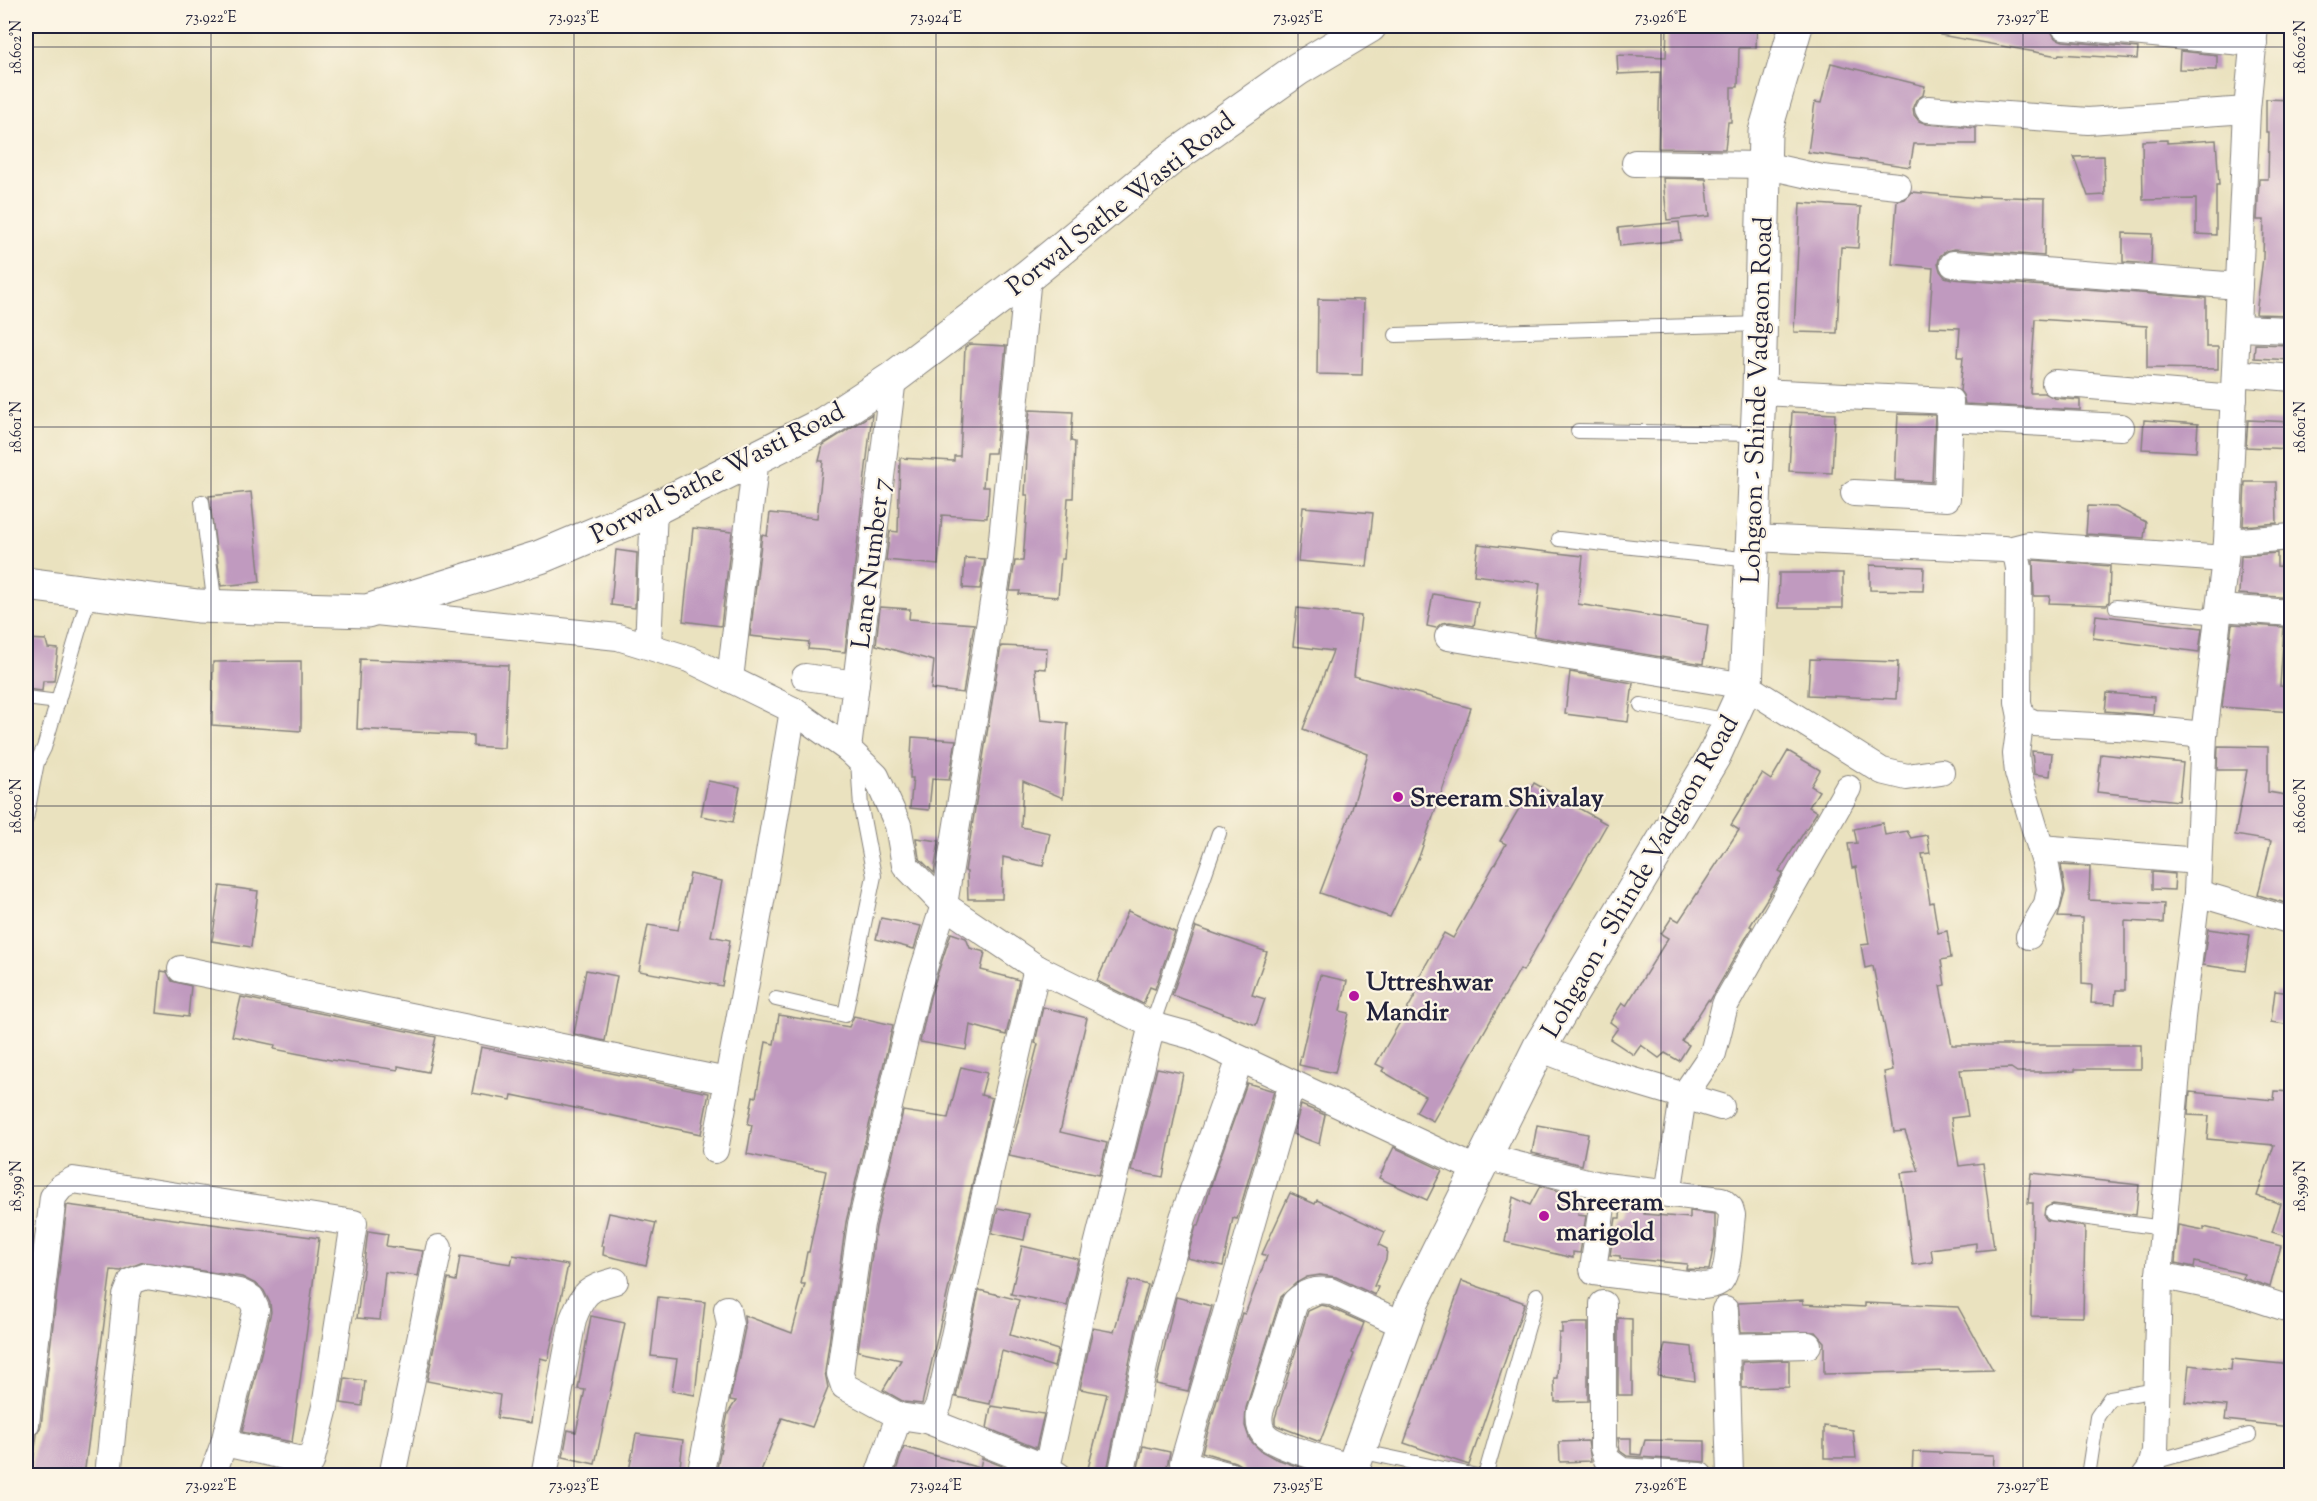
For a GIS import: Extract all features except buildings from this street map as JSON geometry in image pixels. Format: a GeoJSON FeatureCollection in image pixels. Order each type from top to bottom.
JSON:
{"type":"FeatureCollection","features":[{"type":"Feature","properties":{"kind":"street","name":"Porwal Sathe Wasti Road"},"geometry":{"type":"LineString","coordinates":[[26,584],[215,607],[366,611],[540,557],[654,509],[823,424],[892,378],[1028,276],[1167,160],[1298,69],[1370,26]]}},
{"type":"Feature","properties":{"kind":"street","name":"Lohgaon - Shinde Vadgaon Road"},"geometry":{"type":"LineString","coordinates":[[1354,1465],[1413,1301],[1539,1048],[1714,756],[1746,686],[1759,392],[1765,132],[1796,26]]}},
{"type":"Feature","properties":{"kind":"street"},"geometry":{"type":"LineString","coordinates":[[2064,26],[2254,34],[2247,110],[2226,550],[2204,735],[2197,893],[2181,1017],[2159,1275],[2155,1452],[2149,1469]]}},
{"type":"Feature","properties":{"kind":"street"},"geometry":{"type":"LineString","coordinates":[[1928,109],[2088,121],[2247,110]]}},
{"type":"Feature","properties":{"kind":"street"},"geometry":{"type":"LineString","coordinates":[[1635,163],[1764,165],[1822,178],[1898,186]]}},
{"type":"Feature","properties":{"kind":"street"},"geometry":{"type":"LineString","coordinates":[[1953,264],[2239,286]]}},
{"type":"Feature","properties":{"kind":"street"},"geometry":{"type":"LineString","coordinates":[[1028,276],[1000,560],[944,905],[916,993],[861,1224],[840,1374],[844,1386],[899,1416],[926,1420],[1053,1472],[1087,1286],[1152,1024]]}},
{"type":"Feature","properties":{"kind":"street"},"geometry":{"type":"LineString","coordinates":[[2237,328],[2292,330]]}},
{"type":"Feature","properties":{"kind":"street"},"geometry":{"type":"LineString","coordinates":[[2235,373],[2292,378]]}},
{"type":"Feature","properties":{"kind":"street","name":"Lane Number 7"},"geometry":{"type":"LineString","coordinates":[[853,754],[856,684],[892,378]]}},
{"type":"Feature","properties":{"kind":"street"},"geometry":{"type":"LineString","coordinates":[[2055,383],[2234,398]]}},
{"type":"Feature","properties":{"kind":"street"},"geometry":{"type":"LineString","coordinates":[[1759,392],[1950,401],[1947,498],[1854,493]]}},
{"type":"Feature","properties":{"kind":"street"},"geometry":{"type":"LineString","coordinates":[[1949,418],[2121,427]]}},
{"type":"Feature","properties":{"kind":"street"},"geometry":{"type":"LineString","coordinates":[[730,679],[756,458]]}},
{"type":"Feature","properties":{"kind":"street"},"geometry":{"type":"LineString","coordinates":[[648,645],[654,509]]}},
{"type":"Feature","properties":{"kind":"street"},"geometry":{"type":"LineString","coordinates":[[1752,549],[2008,550],[2028,545],[2226,550],[2292,537]]}},
{"type":"Feature","properties":{"kind":"street"},"geometry":{"type":"LineString","coordinates":[[2008,550],[2016,553],[2019,568],[2018,702],[2021,717],[2016,754],[2050,889],[2047,904],[2029,936]]}},
{"type":"Feature","properties":{"kind":"street"},"geometry":{"type":"LineString","coordinates":[[366,611],[618,637],[689,659],[793,710],[853,754],[876,776],[898,825],[905,865],[944,905],[1037,968],[1152,1024],[1192,1036],[1292,1083],[1482,1164],[1605,1186],[1721,1200],[1730,1208],[1732,1215],[1725,1269],[1721,1280],[1713,1285],[1703,1286],[1594,1272],[1605,1186]]}},
{"type":"Feature","properties":{"kind":"street"},"geometry":{"type":"LineString","coordinates":[[2219,613],[2292,613]]}},
{"type":"Feature","properties":{"kind":"street"},"geometry":{"type":"LineString","coordinates":[[1448,637],[1746,686],[1882,771],[1907,777],[1941,772]]}},
{"type":"Feature","properties":{"kind":"street"},"geometry":{"type":"LineString","coordinates":[[805,677],[856,684]]}},
{"type":"Feature","properties":{"kind":"street"},"geometry":{"type":"LineString","coordinates":[[715,1150],[762,896],[793,710]]}},
{"type":"Feature","properties":{"kind":"street"},"geometry":{"type":"LineString","coordinates":[[2021,717],[2034,723],[2136,728],[2204,735]]}},
{"type":"Feature","properties":{"kind":"street"},"geometry":{"type":"LineString","coordinates":[[1668,1194],[1683,1097],[1713,1053],[1725,1005],[1848,788]]}},
{"type":"Feature","properties":{"kind":"street"},"geometry":{"type":"LineString","coordinates":[[2041,848],[2198,861]]}},
{"type":"Feature","properties":{"kind":"street"},"geometry":{"type":"LineString","coordinates":[[2197,893],[2292,921]]}},
{"type":"Feature","properties":{"kind":"street"},"geometry":{"type":"LineString","coordinates":[[926,1420],[934,1416],[939,1404],[1037,968]]}},
{"type":"Feature","properties":{"kind":"street"},"geometry":{"type":"LineString","coordinates":[[181,969],[727,1081]]}},
{"type":"Feature","properties":{"kind":"street"},"geometry":{"type":"LineString","coordinates":[[1539,1048],[1594,1069],[1721,1107]]}},
{"type":"Feature","properties":{"kind":"street"},"geometry":{"type":"LineString","coordinates":[[1121,1476],[1152,1329],[1176,1240],[1240,1059]]}},
{"type":"Feature","properties":{"kind":"street"},"geometry":{"type":"LineString","coordinates":[[1231,1476],[1184,1463],[1292,1083]]}},
{"type":"Feature","properties":{"kind":"street"},"geometry":{"type":"LineString","coordinates":[[26,1424],[53,1197],[61,1187],[74,1180],[354,1223],[325,1407],[311,1462],[224,1443]]}},
{"type":"Feature","properties":{"kind":"street"},"geometry":{"type":"LineString","coordinates":[[392,1476],[439,1248]]}},
{"type":"Feature","properties":{"kind":"street"},"geometry":{"type":"LineString","coordinates":[[2159,1275],[2289,1304]]}},
{"type":"Feature","properties":{"kind":"street"},"geometry":{"type":"LineString","coordinates":[[108,1476],[126,1296],[132,1281],[147,1276],[239,1292],[251,1298],[256,1310],[224,1443],[212,1476]]}},
{"type":"Feature","properties":{"kind":"street"},"geometry":{"type":"LineString","coordinates":[[544,1476],[573,1319],[582,1297],[595,1286],[615,1281]]}},
{"type":"Feature","properties":{"kind":"street"},"geometry":{"type":"LineString","coordinates":[[1354,1465],[1275,1443],[1264,1435],[1259,1423],[1260,1412],[1295,1302],[1306,1293],[1319,1290],[1330,1291],[1404,1325]]}},
{"type":"Feature","properties":{"kind":"street"},"geometry":{"type":"LineString","coordinates":[[1603,1304],[1603,1448],[1607,1460],[1622,1471],[1700,1476]]}},
{"type":"Feature","properties":{"kind":"street"},"geometry":{"type":"LineString","coordinates":[[700,1476],[729,1325],[727,1309]]}},
{"type":"Feature","properties":{"kind":"street"},"geometry":{"type":"LineString","coordinates":[[1725,1310],[1730,1476]]}},
{"type":"Feature","properties":{"kind":"street"},"geometry":{"type":"LineString","coordinates":[[1726,1347],[1808,1345]]}},
{"type":"Feature","properties":{"kind":"street"},"geometry":{"type":"LineString","coordinates":[[878,1476],[899,1416]]}},
{"type":"Feature","properties":{"kind":"lane"},"geometry":{"type":"LineString","coordinates":[[1396,335],[1761,324]]}},
{"type":"Feature","properties":{"kind":"lane"},"geometry":{"type":"LineString","coordinates":[[1578,431],[1757,434]]}},
{"type":"Feature","properties":{"kind":"lane"},"geometry":{"type":"LineString","coordinates":[[202,502],[215,607]]}},
{"type":"Feature","properties":{"kind":"lane"},"geometry":{"type":"LineString","coordinates":[[1559,539],[1752,549]]}},
{"type":"Feature","properties":{"kind":"lane"},"geometry":{"type":"LineString","coordinates":[[26,819],[31,765],[44,748],[90,592]]}},
{"type":"Feature","properties":{"kind":"lane"},"geometry":{"type":"LineString","coordinates":[[2116,607],[2219,613]]}},
{"type":"Feature","properties":{"kind":"lane"},"geometry":{"type":"LineString","coordinates":[[26,698],[58,702]]}},
{"type":"Feature","properties":{"kind":"lane"},"geometry":{"type":"LineString","coordinates":[[1641,705],[1730,721]]}},
{"type":"Feature","properties":{"kind":"lane"},"geometry":{"type":"LineString","coordinates":[[776,999],[845,1015],[874,876],[853,754]]}},
{"type":"Feature","properties":{"kind":"lane"},"geometry":{"type":"LineString","coordinates":[[1152,1024],[1219,833]]}},
{"type":"Feature","properties":{"kind":"lane"},"geometry":{"type":"LineString","coordinates":[[2052,1213],[2163,1228]]}},
{"type":"Feature","properties":{"kind":"lane"},"geometry":{"type":"LineString","coordinates":[[1485,1476],[1537,1295]]}},
{"type":"Feature","properties":{"kind":"lane"},"geometry":{"type":"LineString","coordinates":[[2088,1476],[2097,1417],[2110,1398],[2157,1390]]}},
{"type":"Feature","properties":{"kind":"lane"},"geometry":{"type":"LineString","coordinates":[[2149,1469],[2249,1435]]}},
{"type":"Feature","properties":{"kind":"lane"},"geometry":{"type":"LineString","coordinates":[[1354,1465],[1477,1476]]}},
{"type":"Feature","properties":{"kind":"place","name":"Sreeram Shivalay"},"geometry":{"type":"Point","coordinates":[1398,797]}},
{"type":"Feature","properties":{"kind":"place","name":"Uttreshwar Mandir"},"geometry":{"type":"Point","coordinates":[1354,996]}},
{"type":"Feature","properties":{"kind":"place","name":"Shreeram marigold"},"geometry":{"type":"Point","coordinates":[1544,1216]}}]}
